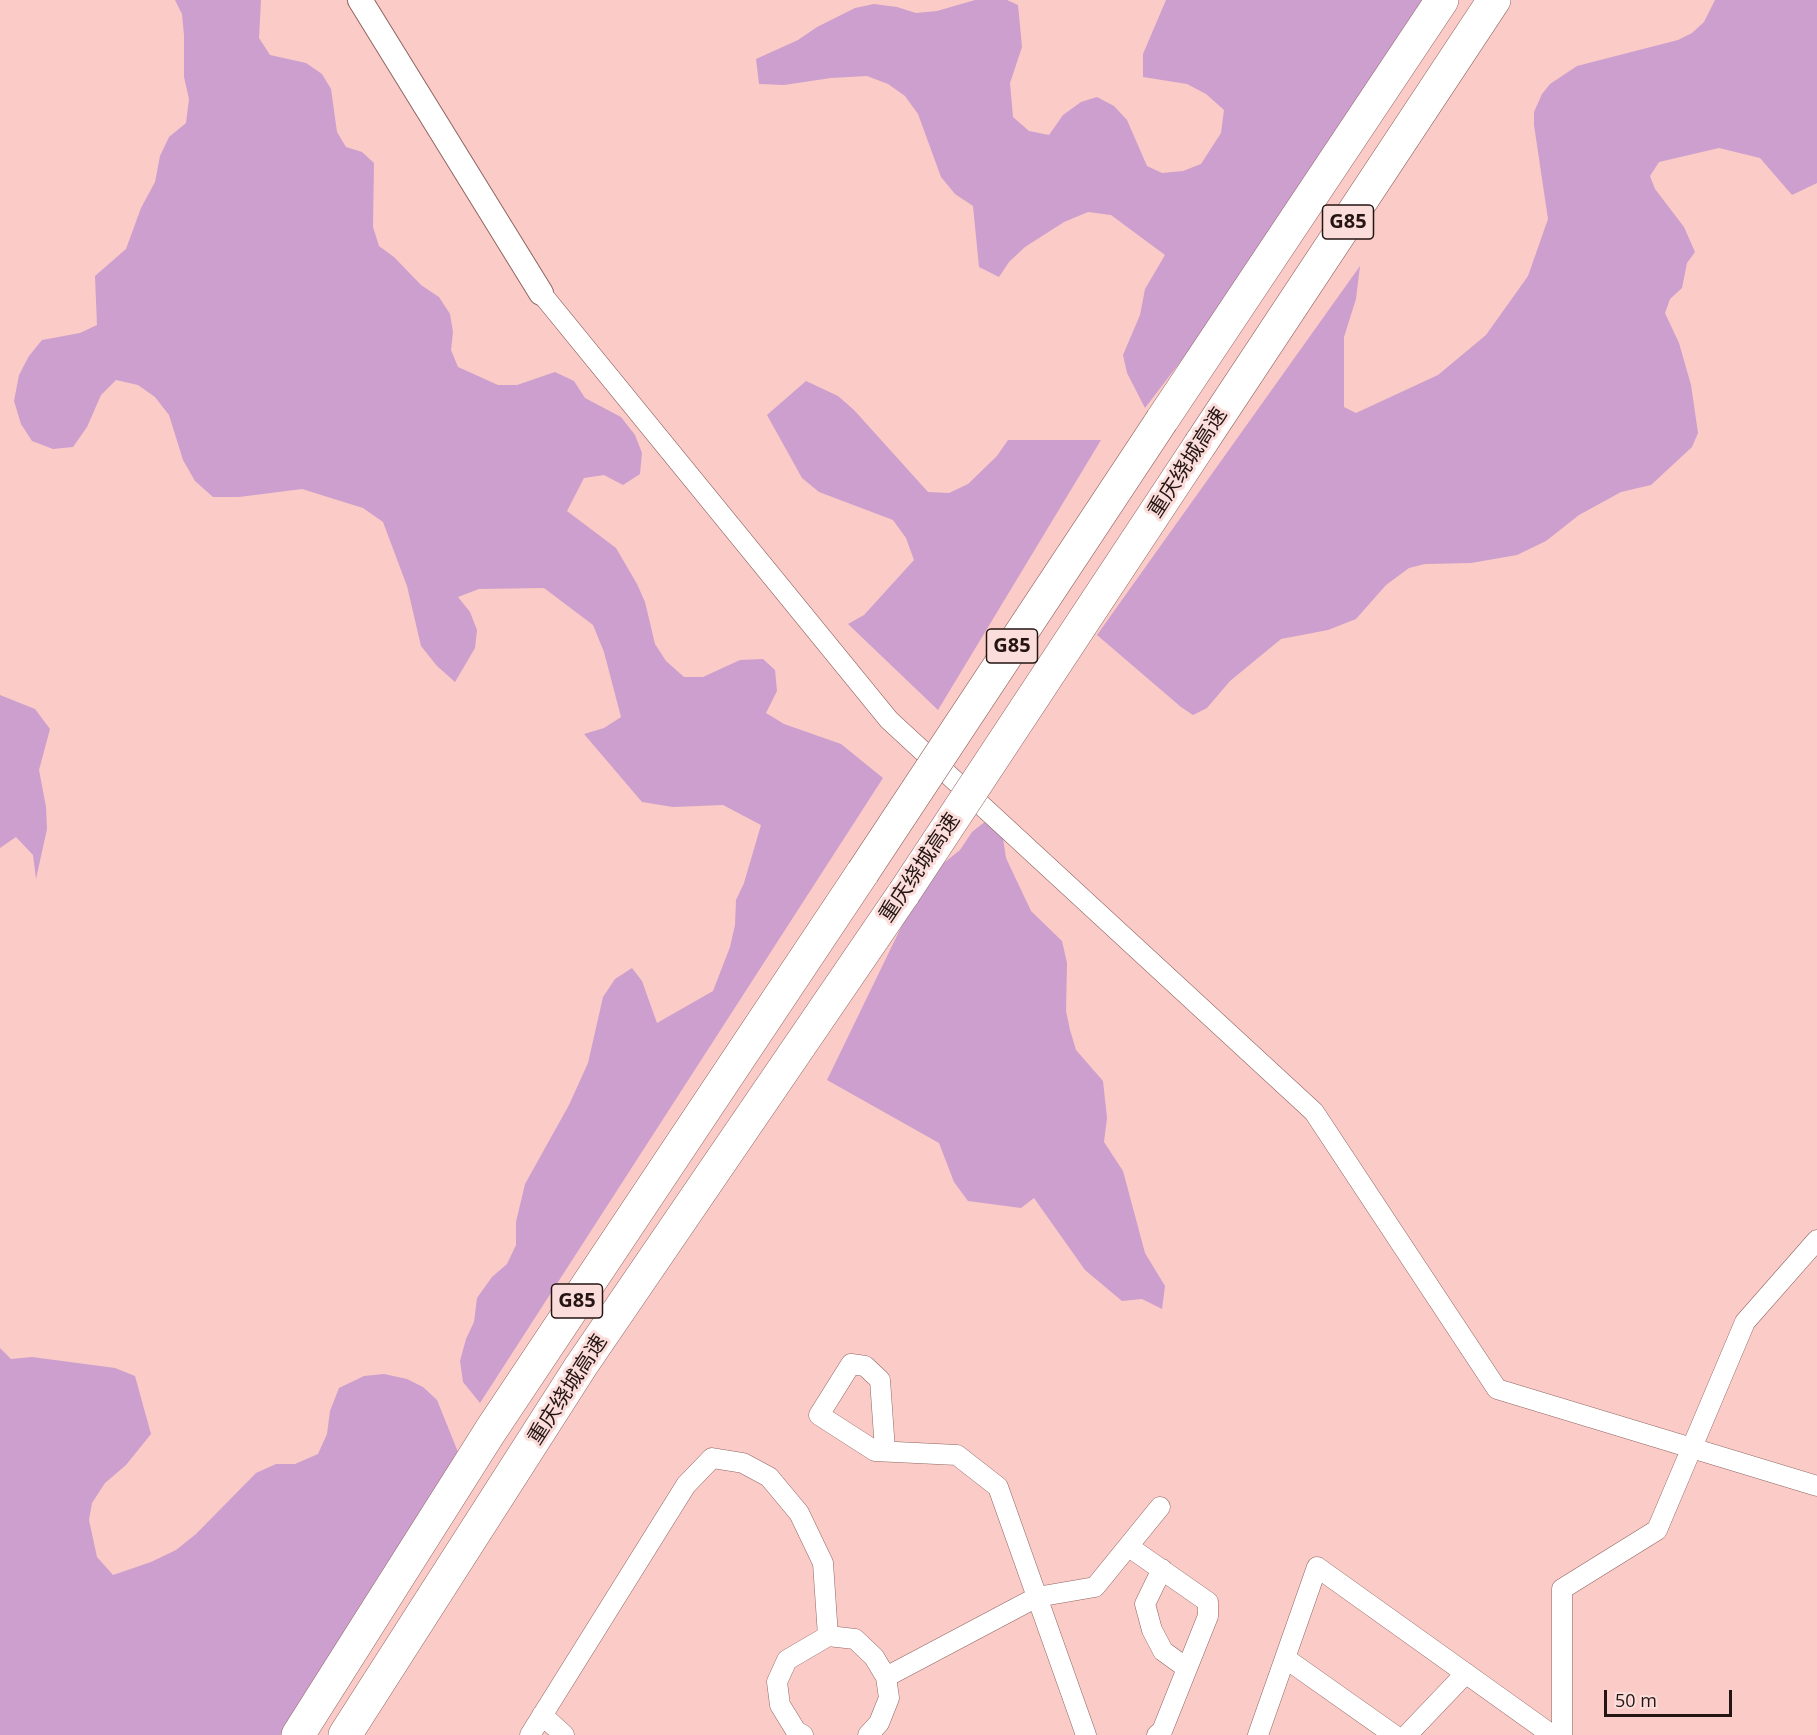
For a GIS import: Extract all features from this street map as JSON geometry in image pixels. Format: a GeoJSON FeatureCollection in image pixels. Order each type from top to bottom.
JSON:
{"type":"FeatureCollection","features":[{"type":"Feature","properties":{"kind":"highway","name":"重庆绕城高速"},"geometry":{"type":"LineString","coordinates":[[298,1735],[498,1420],[1442,0]]}},
{"type":"Feature","properties":{"kind":"highway","name":"重庆绕城高速"},"geometry":{"type":"LineString","coordinates":[[345,1735],[581,1366],[904,893],[1494,0]]}},
{"type":"Feature","properties":{"kind":"street"},"geometry":{"type":"LineString","coordinates":[[360,0],[541,293],[890,720],[1314,1112],[1497,1389],[1817,1486]]}},
{"type":"Feature","properties":{"kind":"street"},"geometry":{"type":"LineString","coordinates":[[1562,1735],[1562,1589],[1657,1530],[1744,1322],[1817,1240]]}},
{"type":"Feature","properties":{"kind":"street"},"geometry":{"type":"LineString","coordinates":[[885,1450],[957,1455],[998,1487],[1086,1735]]}},
{"type":"Feature","properties":{"kind":"street"},"geometry":{"type":"LineString","coordinates":[[530,1735],[686,1485],[712,1458],[743,1463],[769,1477],[799,1513],[823,1563],[828,1636]]}},
{"type":"Feature","properties":{"kind":"street"},"geometry":{"type":"LineString","coordinates":[[886,1677],[1037,1597],[1095,1587],[1160,1507]]}},
{"type":"Feature","properties":{"kind":"street"},"geometry":{"type":"LineString","coordinates":[[1132,1549],[1208,1602],[1208,1616],[1162,1731],[1157,1735]]}},
{"type":"Feature","properties":{"kind":"street"},"geometry":{"type":"LineString","coordinates":[[1258,1735],[1317,1567],[1552,1735]]}},
{"type":"Feature","properties":{"kind":"street"},"geometry":{"type":"LineString","coordinates":[[1162,1569],[1145,1604],[1152,1630],[1163,1651],[1185,1667]]}},
{"type":"Feature","properties":{"kind":"street"},"geometry":{"type":"LineString","coordinates":[[803,1735],[796,1731],[780,1705],[777,1682],[787,1660],[828,1636],[855,1639],[874,1657],[886,1677],[889,1698],[879,1723],[868,1735]]}},
{"type":"Feature","properties":{"kind":"street"},"geometry":{"type":"LineString","coordinates":[[1285,1658],[1394,1735]]}},
{"type":"Feature","properties":{"kind":"street"},"geometry":{"type":"LineString","coordinates":[[1407,1735],[1466,1673]]}},
{"type":"Feature","properties":{"kind":"street"},"geometry":{"type":"LineString","coordinates":[[542,1715],[564,1735]]}},
{"type":"Feature","properties":{"kind":"shaded area"},"geometry":{"type":"Polygon","coordinates":[[[175,0],[261,0],[259,38],[270,55],[306,63],[322,74],[331,89],[337,132],[346,147],[362,152],[374,163],[373,227],[379,246],[394,257],[421,285],[439,297],[450,314],[453,332],[451,350],[458,367],[498,385],[517,385],[555,372],[574,381],[585,398],[621,417],[635,435],[642,453],[640,474],[623,485],[604,475],[584,478],[567,511],[616,548],[645,602],[655,644],[666,661],[684,677],[703,677],[740,660],[763,659],[775,670],[777,691],[766,713],[784,724],[841,744],[883,778],[480,1403],[463,1382],[460,1361],[474,1322],[477,1298],[492,1277],[507,1264],[516,1245],[516,1222],[525,1184],[569,1105],[588,1063],[603,997],[615,979],[632,968],[642,981],[657,1023],[713,991],[730,947],[735,925],[736,900],[744,883],[761,825],[723,805],[673,807],[642,802],[584,734],[604,728],[621,717],[604,652],[593,625],[544,588],[479,589],[458,597],[470,612],[477,630],[475,648],[455,682],[437,666],[421,646],[407,586],[383,522],[363,508],[302,489],[239,497],[213,497],[195,481],[183,460],[169,415],[155,397],[138,385],[116,380],[101,395],[87,427],[73,447],[53,449],[32,441],[21,424],[14,401],[19,375],[29,356],[42,340],[80,333],[97,325],[95,276],[126,249],[141,208],[155,182],[160,156],[169,137],[186,123],[189,99],[184,77],[184,35],[182,14],[175,0]]]}},
{"type":"Feature","properties":{"kind":"shaded area"},"geometry":{"type":"Polygon","coordinates":[[[975,0],[1007,0],[1018,5],[1022,47],[1010,83],[1013,117],[1029,131],[1049,135],[1063,115],[1081,102],[1097,97],[1114,106],[1127,120],[1147,166],[1162,173],[1183,171],[1201,164],[1221,133],[1224,110],[1206,94],[1187,84],[1143,77],[1143,54],[1166,0],[1428,0],[1290,218],[1145,408],[1127,373],[1123,355],[1140,315],[1145,289],[1165,255],[1111,215],[1088,212],[1064,222],[1025,247],[1009,262],[999,277],[979,267],[973,206],[955,194],[941,177],[918,114],[905,96],[888,84],[867,76],[831,78],[784,85],[759,84],[756,59],[798,40],[817,27],[855,8],[874,4],[897,7],[916,13],[937,11],[975,0]]]}},
{"type":"Feature","properties":{"kind":"shaded area"},"geometry":{"type":"Polygon","coordinates":[[[1715,0],[1817,0],[1817,183],[1792,195],[1760,158],[1719,148],[1659,162],[1650,176],[1655,189],[1684,227],[1695,252],[1687,263],[1682,288],[1670,299],[1665,313],[1679,343],[1691,385],[1698,433],[1692,447],[1651,485],[1621,492],[1579,515],[1546,541],[1517,555],[1471,563],[1425,564],[1409,568],[1386,585],[1356,619],[1328,630],[1281,639],[1230,681],[1207,708],[1193,715],[1097,635],[1360,266],[1356,299],[1344,337],[1344,407],[1356,413],[1438,375],[1486,335],[1528,276],[1548,219],[1534,125],[1534,112],[1542,94],[1550,84],[1577,66],[1678,40],[1692,33],[1704,22],[1715,0]]]}},
{"type":"Feature","properties":{"kind":"shaded area"},"geometry":{"type":"Polygon","coordinates":[[[806,381],[838,396],[854,410],[928,492],[949,493],[968,484],[997,456],[1008,440],[1101,440],[938,710],[848,624],[864,615],[914,560],[906,538],[893,520],[819,492],[802,478],[767,415],[806,381]]]}},
{"type":"Feature","properties":{"kind":"shaded area"},"geometry":{"type":"Polygon","coordinates":[[[0,695],[35,709],[50,729],[39,770],[46,807],[47,829],[36,879],[33,855],[16,837],[0,848],[0,695]]]}},
{"type":"Feature","properties":{"kind":"shaded area"},"geometry":{"type":"Polygon","coordinates":[[[987,820],[1003,838],[1006,858],[1031,911],[1062,941],[1067,963],[1066,1011],[1070,1030],[1076,1050],[1103,1081],[1107,1118],[1104,1142],[1123,1171],[1145,1253],[1165,1286],[1162,1309],[1142,1299],[1122,1301],[1085,1270],[1034,1198],[1021,1208],[968,1201],[954,1182],[939,1143],[827,1080],[925,878],[960,850],[972,832],[987,820]]]}},
{"type":"Feature","properties":{"kind":"shaded area"},"geometry":{"type":"Polygon","coordinates":[[[0,1348],[11,1359],[32,1357],[115,1368],[135,1376],[151,1434],[126,1465],[105,1483],[92,1503],[89,1520],[97,1557],[113,1575],[151,1562],[176,1550],[196,1534],[256,1473],[276,1464],[295,1464],[318,1454],[327,1434],[330,1411],[339,1388],[364,1376],[384,1374],[407,1379],[423,1387],[437,1400],[460,1457],[290,1735],[0,1735],[0,1348]]]}}]}
